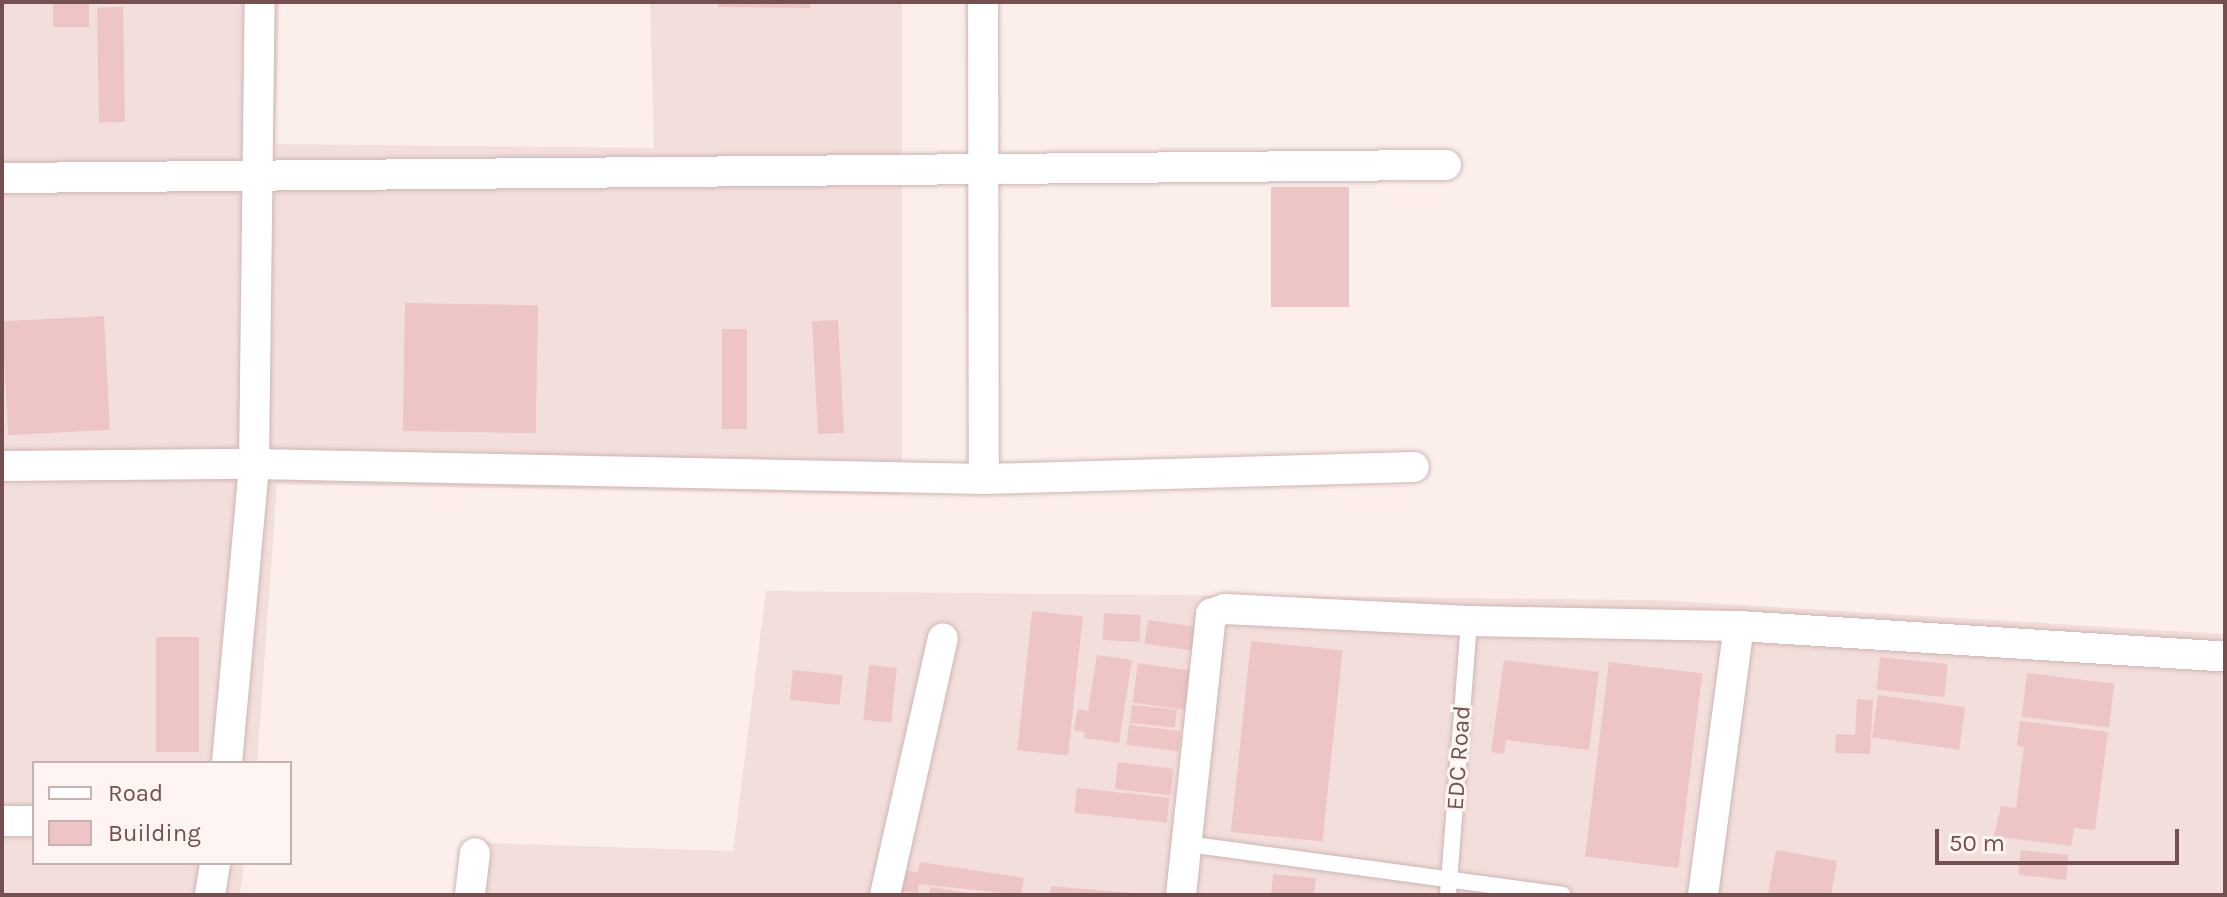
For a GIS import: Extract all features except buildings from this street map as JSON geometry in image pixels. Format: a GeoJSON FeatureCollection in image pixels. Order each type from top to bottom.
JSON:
{"type":"FeatureCollection","features":[{"type":"Feature","properties":{"kind":"street"},"geometry":{"type":"LineString","coordinates":[[227,761],[254,464],[260,2]]}},
{"type":"Feature","properties":{"kind":"street"},"geometry":{"type":"LineString","coordinates":[[983,2],[984,479]]}},
{"type":"Feature","properties":{"kind":"street"},"geometry":{"type":"LineString","coordinates":[[2,178],[982,172],[1446,165]]}},
{"type":"Feature","properties":{"kind":"street"},"geometry":{"type":"LineString","coordinates":[[2,466],[254,464],[984,479],[1414,467]]}},
{"type":"Feature","properties":{"kind":"street"},"geometry":{"type":"LineString","coordinates":[[1181,895],[1211,614],[1225,609],[1469,621],[1739,626],[2225,657]]}},
{"type":"Feature","properties":{"kind":"street"},"geometry":{"type":"LineString","coordinates":[[1703,895],[1739,626]]}},
{"type":"Feature","properties":{"kind":"street"},"geometry":{"type":"LineString","coordinates":[[885,895],[943,638]]}},
{"type":"Feature","properties":{"kind":"street"},"geometry":{"type":"LineString","coordinates":[[2,821],[32,821]]}},
{"type":"Feature","properties":{"kind":"street"},"geometry":{"type":"LineString","coordinates":[[470,895],[475,853]]}},
{"type":"Feature","properties":{"kind":"street"},"geometry":{"type":"LineString","coordinates":[[210,895],[215,865]]}},
{"type":"Feature","properties":{"kind":"lane","name":"EDC Road"},"geometry":{"type":"LineString","coordinates":[[1449,889],[1469,621]]}},
{"type":"Feature","properties":{"kind":"lane"},"geometry":{"type":"LineString","coordinates":[[1187,844],[1449,889],[1563,895]]}},
{"type":"Feature","properties":{"kind":"shaded area"},"geometry":{"type":"Polygon","coordinates":[[[2,2],[279,2],[275,144],[654,148],[650,2],[902,2],[902,495],[277,484],[257,761],[32,761],[32,865],[244,865],[240,895],[2,895],[2,2]]]}},
{"type":"Feature","properties":{"kind":"shaded area"},"geometry":{"type":"Polygon","coordinates":[[[766,591],[1657,600],[2225,634],[2225,895],[479,895],[485,843],[733,851],[766,591]]]}}]}
